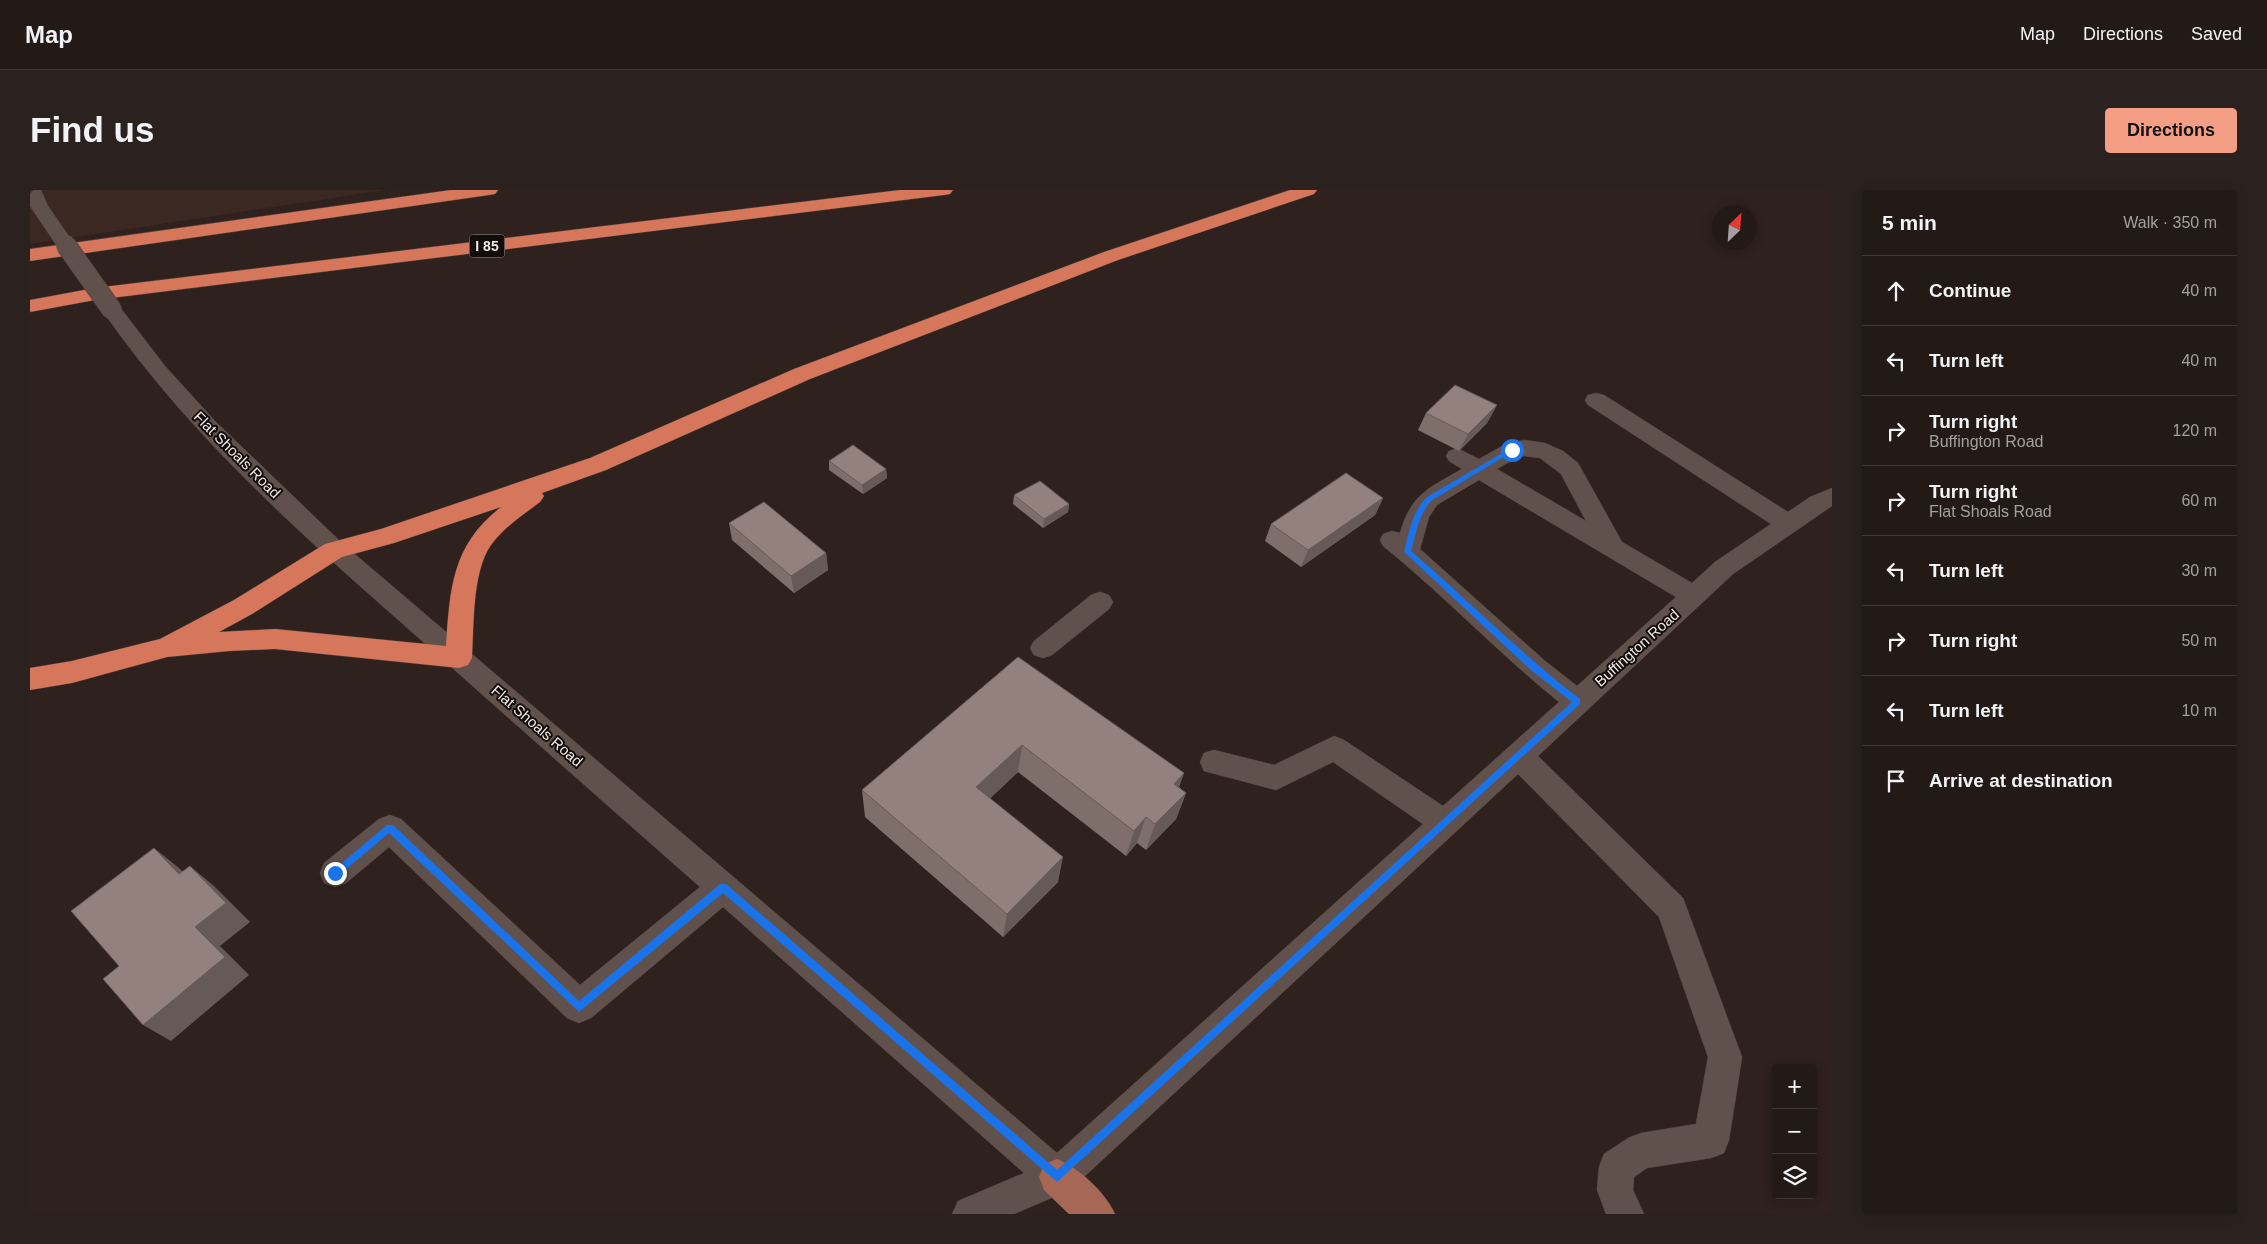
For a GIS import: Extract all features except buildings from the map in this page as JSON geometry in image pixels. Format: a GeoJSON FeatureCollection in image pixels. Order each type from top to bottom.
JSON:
{"type":"FeatureCollection","features":[{"type":"Feature","properties":{"kind":"highway"},"geometry":{"type":"LineString","coordinates":[[30,255],[489,190]]}},
{"type":"Feature","properties":{"kind":"highway","name":"I 85"},"geometry":{"type":"LineString","coordinates":[[30,306],[95,294],[944,190]]}},
{"type":"Feature","properties":{"kind":"highway"},"geometry":{"type":"LineString","coordinates":[[167,648],[243,607],[334,550],[394,534],[598,464],[802,374],[1111,256],[1308,190]]}},
{"type":"Feature","properties":{"kind":"highway"},"geometry":{"type":"LineString","coordinates":[[30,679],[72,672],[167,648],[229,641],[275,639],[459,658],[462,604],[469,571],[479,544],[502,519],[555,479]]}},
{"type":"Feature","properties":{"kind":"main road","name":"Flat Shoals Road"},"geometry":{"type":"LineString","coordinates":[[1057,1177],[1096,1214]]}},
{"type":"Feature","properties":{"kind":"street","name":"Flat Shoals Road"},"geometry":{"type":"LineString","coordinates":[[35,198],[157,371],[206,426],[334,550],[1057,1177]]}},
{"type":"Feature","properties":{"kind":"street"},"geometry":{"type":"LineString","coordinates":[[1596,400],[1789,524]]}},
{"type":"Feature","properties":{"kind":"street"},"geometry":{"type":"LineString","coordinates":[[1578,702],[1534,668],[1462,600],[1400,546],[1422,506],[1429,499],[1512,450],[1524,448],[1545,451],[1556,456],[1570,469],[1613,548]]}},
{"type":"Feature","properties":{"kind":"street"},"geometry":{"type":"LineString","coordinates":[[1457,456],[1694,596]]}},
{"type":"Feature","properties":{"kind":"street","name":"Buffington Road"},"geometry":{"type":"LineString","coordinates":[[971,1214],[1057,1177],[1724,568],[1832,496]]}},
{"type":"Feature","properties":{"kind":"street"},"geometry":{"type":"LineString","coordinates":[[1043,648],[1100,602]]}},
{"type":"Feature","properties":{"kind":"street"},"geometry":{"type":"LineString","coordinates":[[1214,762],[1276,778],[1334,748],[1445,823]]}},
{"type":"Feature","properties":{"kind":"street"},"geometry":{"type":"LineString","coordinates":[[1519,756],[1672,908],[1725,1057],[1711,1140],[1641,1151],[1617,1167],[1615,1190],[1625,1214]]}},
{"type":"Feature","properties":{"kind":"street"},"geometry":{"type":"LineString","coordinates":[[335,873],[390,828],[579,1007],[723,887]]}},
{"type":"Feature","properties":{"kind":"shaded area"},"geometry":{"type":"Polygon","coordinates":[[[30,190],[385,190],[30,244],[30,190]]]}},
{"type":"Feature","properties":{"kind":"route"},"geometry":{"type":"LineString","coordinates":[[335,873],[390,828],[579,1007],[723,887],[1057,1177],[1578,702],[1534,668],[1426,567],[1407,552],[1416,519],[1422,506],[1429,499],[1512,450]]}}]}
